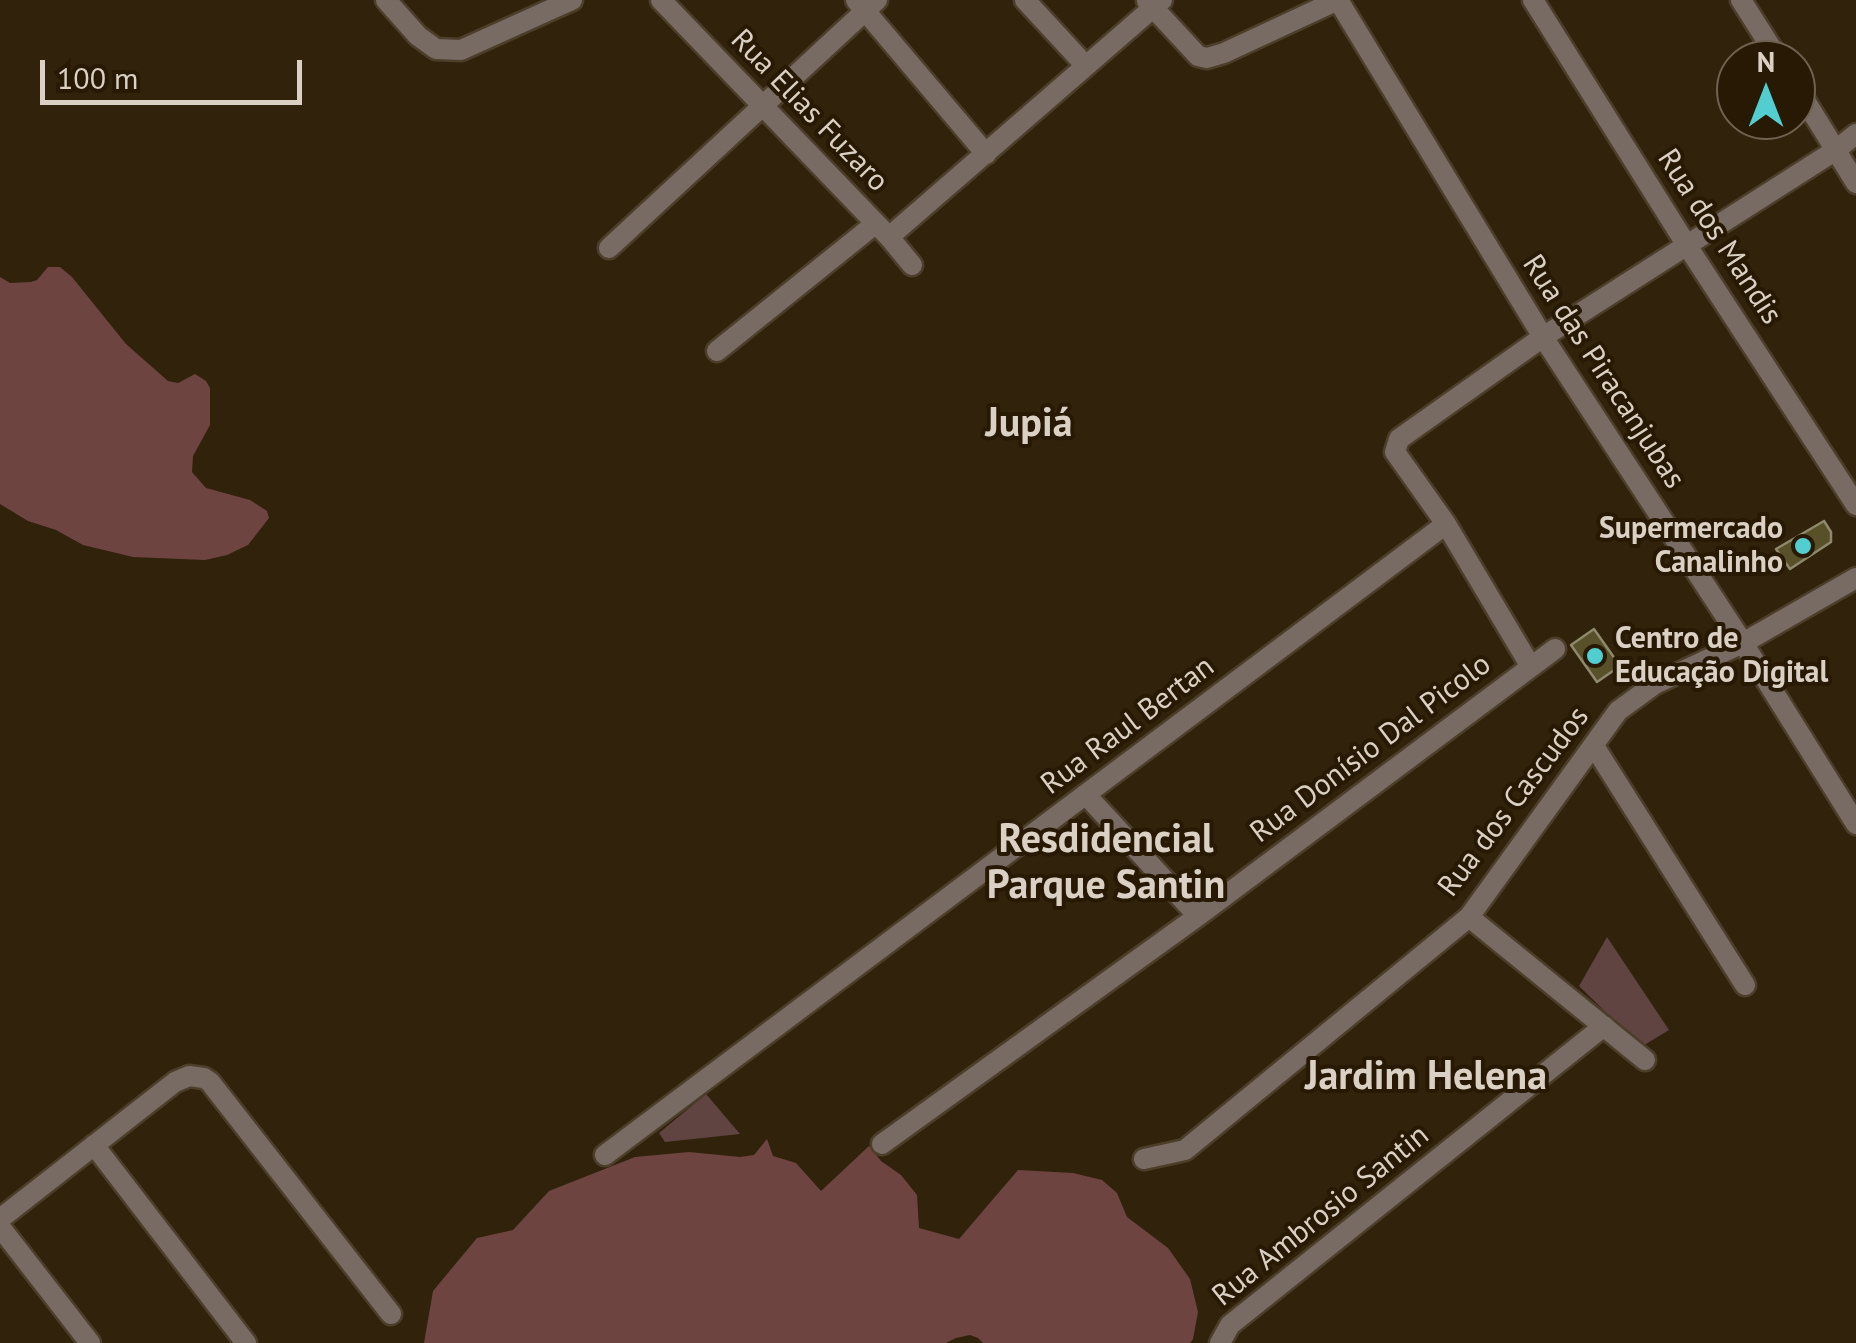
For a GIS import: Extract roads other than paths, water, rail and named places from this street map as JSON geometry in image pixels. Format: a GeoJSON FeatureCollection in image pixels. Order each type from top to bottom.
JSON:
{"type":"FeatureCollection","features":[{"type":"Feature","properties":{"kind":"street"},"geometry":{"type":"LineString","coordinates":[[386,0],[418,36],[436,49],[460,50],[572,0]]}},
{"type":"Feature","properties":{"kind":"street","name":"Rua Elias Fuzaro"},"geometry":{"type":"LineString","coordinates":[[661,0],[912,265]]}},
{"type":"Feature","properties":{"kind":"street"},"geometry":{"type":"LineString","coordinates":[[1025,0],[1086,66]]}},
{"type":"Feature","properties":{"kind":"street"},"geometry":{"type":"LineString","coordinates":[[717,352],[986,154],[1154,2],[1198,56],[1207,58],[1224,54],[1338,0]]}},
{"type":"Feature","properties":{"kind":"street","name":"Rua das Piracanjubas"},"geometry":{"type":"LineString","coordinates":[[1338,0],[1543,337],[1856,824]]}},
{"type":"Feature","properties":{"kind":"street","name":"Rua dos Mandis"},"geometry":{"type":"LineString","coordinates":[[1533,0],[1856,506]]}},
{"type":"Feature","properties":{"kind":"street"},"geometry":{"type":"LineString","coordinates":[[1741,0],[1766,40]]}},
{"type":"Feature","properties":{"kind":"street"},"geometry":{"type":"LineString","coordinates":[[609,248],[764,106],[866,4],[986,154]]}},
{"type":"Feature","properties":{"kind":"street"},"geometry":{"type":"LineString","coordinates":[[1816,118],[1856,183]]}},
{"type":"Feature","properties":{"kind":"street"},"geometry":{"type":"LineString","coordinates":[[1531,667],[1446,524],[1395,452],[1399,439],[1543,337],[1856,134]]}},
{"type":"Feature","properties":{"kind":"street","name":"Rua Raul Bertan"},"geometry":{"type":"LineString","coordinates":[[605,1155],[1446,524]]}},
{"type":"Feature","properties":{"kind":"street","name":"Rua dos Cascudos"},"geometry":{"type":"LineString","coordinates":[[1144,1158],[1185,1150],[1468,917],[1618,711],[1655,684],[1742,643],[1856,578]]}},
{"type":"Feature","properties":{"kind":"street","name":"Rua Donísio Dal Picolo"},"geometry":{"type":"LineString","coordinates":[[882,1144],[1198,916],[1555,649]]}},
{"type":"Feature","properties":{"kind":"street"},"geometry":{"type":"LineString","coordinates":[[1594,746],[1745,985]]}},
{"type":"Feature","properties":{"kind":"street"},"geometry":{"type":"LineString","coordinates":[[1087,796],[1198,916]]}},
{"type":"Feature","properties":{"kind":"street"},"geometry":{"type":"LineString","coordinates":[[1468,917],[1646,1060]]}},
{"type":"Feature","properties":{"kind":"street","name":"Rua Ambrosio Santin"},"geometry":{"type":"LineString","coordinates":[[1220,1343],[1230,1325],[1604,1026]]}},
{"type":"Feature","properties":{"kind":"street"},"geometry":{"type":"LineString","coordinates":[[90,1343],[0,1223],[94,1146],[189,1076],[210,1082],[391,1314]]}},
{"type":"Feature","properties":{"kind":"street"},"geometry":{"type":"LineString","coordinates":[[94,1146],[246,1343]]}},
{"type":"Feature","properties":{"kind":"place","name":"Supermercado Canalinho"},"geometry":{"type":"Point","coordinates":[1803,546]}},
{"type":"Feature","properties":{"kind":"place","name":"Centro de Educação Digital"},"geometry":{"type":"Point","coordinates":[1595,656]}},
{"type":"Feature","properties":{"kind":"district","name":"Jupiá"},"geometry":{"type":"Point","coordinates":[1029,425]}},
{"type":"Feature","properties":{"kind":"district","name":"Resdidencial Parque Santin"},"geometry":{"type":"Point","coordinates":[1106,864]}},
{"type":"Feature","properties":{"kind":"district","name":"Jardim Helena"},"geometry":{"type":"Point","coordinates":[1426,1078]}}]}
